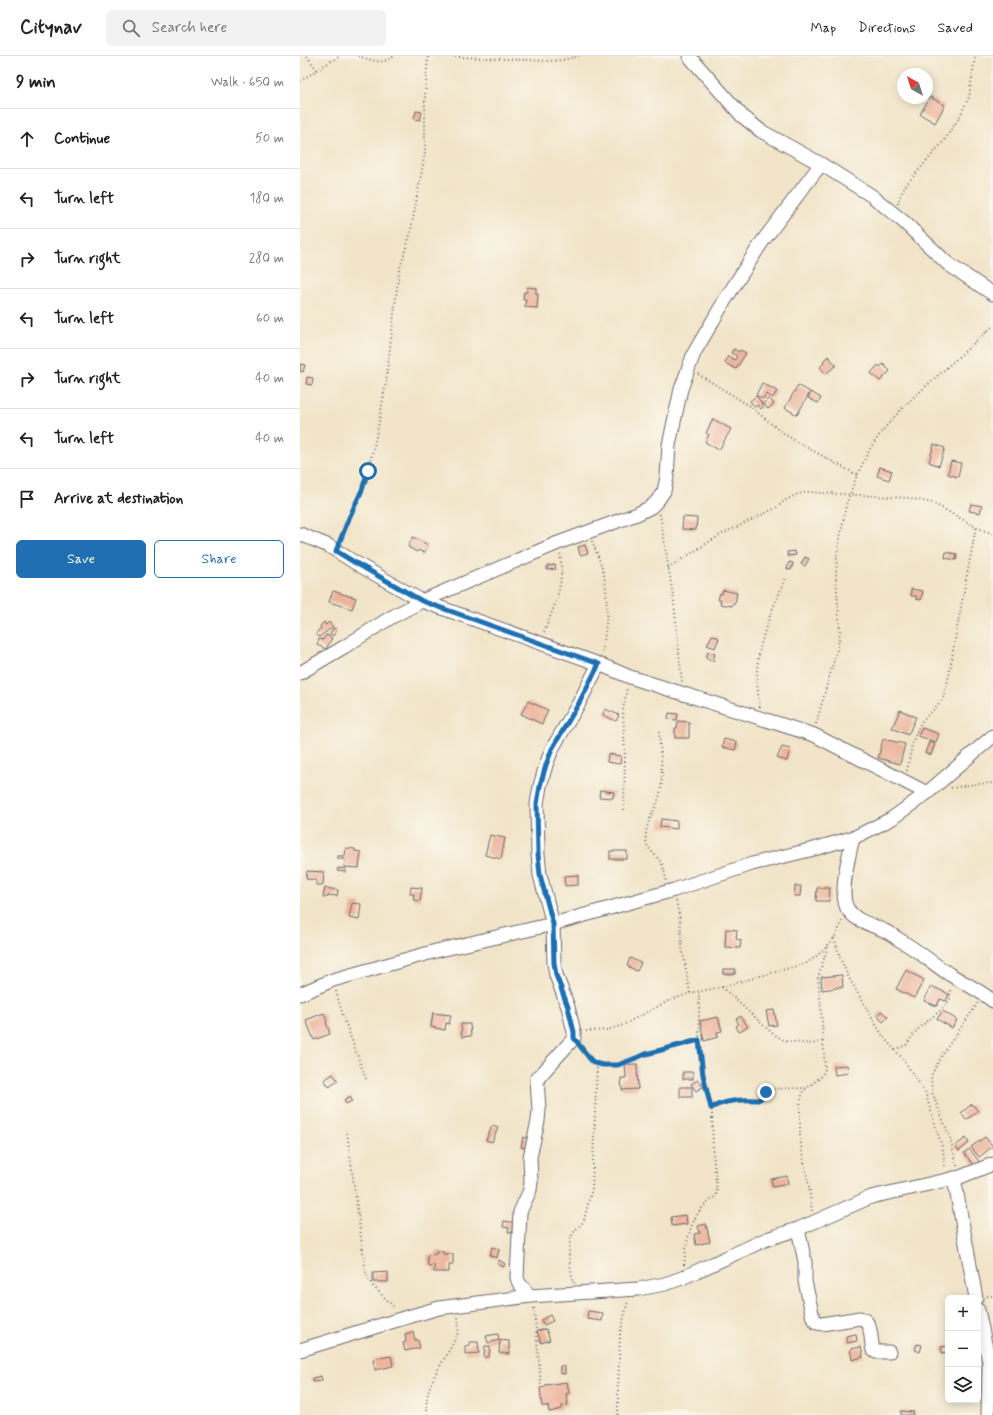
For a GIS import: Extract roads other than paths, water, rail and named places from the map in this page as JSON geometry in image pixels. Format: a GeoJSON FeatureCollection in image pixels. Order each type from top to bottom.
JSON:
{"type":"FeatureCollection","features":[{"type":"Feature","properties":{"kind":"street"},"geometry":{"type":"LineString","coordinates":[[689,56],[712,84],[742,116],[766,134],[821,164],[872,196],[904,222],[948,264],[993,294]]}},
{"type":"Feature","properties":{"kind":"street"},"geometry":{"type":"LineString","coordinates":[[300,673],[384,622],[422,601],[558,543],[637,514],[651,507],[664,491],[667,477],[672,428],[680,389],[694,353],[724,300],[762,242],[821,164]]}},
{"type":"Feature","properties":{"kind":"street"},"geometry":{"type":"LineString","coordinates":[[300,534],[319,541],[422,601],[540,642],[630,677],[814,735],[905,782],[930,790]]}},
{"type":"Feature","properties":{"kind":"street"},"geometry":{"type":"LineString","coordinates":[[532,1296],[519,1283],[517,1278],[520,1212],[530,1190],[530,1157],[538,1121],[539,1110],[536,1079],[574,1035],[568,1007],[556,975],[554,963],[553,924],[540,875],[537,804],[540,786],[552,749],[579,703],[599,664]]}},
{"type":"Feature","properties":{"kind":"street"},"geometry":{"type":"LineString","coordinates":[[300,994],[333,980],[436,951],[553,924],[670,891],[752,864],[852,838],[891,819],[930,790],[993,736]]}},
{"type":"Feature","properties":{"kind":"street"},"geometry":{"type":"LineString","coordinates":[[852,838],[845,871],[844,894],[846,906],[852,915],[857,919],[885,930],[988,998]]}},
{"type":"Feature","properties":{"kind":"street"},"geometry":{"type":"LineString","coordinates":[[300,1350],[439,1308],[532,1296],[631,1290],[665,1284],[682,1278],[767,1239],[798,1229],[871,1197],[953,1178],[993,1164]]}},
{"type":"Feature","properties":{"kind":"street"},"geometry":{"type":"LineString","coordinates":[[953,1178],[975,1295]]}},
{"type":"Feature","properties":{"kind":"street"},"geometry":{"type":"LineString","coordinates":[[798,1229],[805,1262],[805,1281],[813,1318],[817,1323],[822,1324],[860,1318],[865,1319],[868,1323],[873,1350],[876,1352],[889,1352]]}},
{"type":"Feature","properties":{"kind":"street"},"geometry":{"type":"LineString","coordinates":[[981,1324],[989,1362],[988,1415]]}}]}
